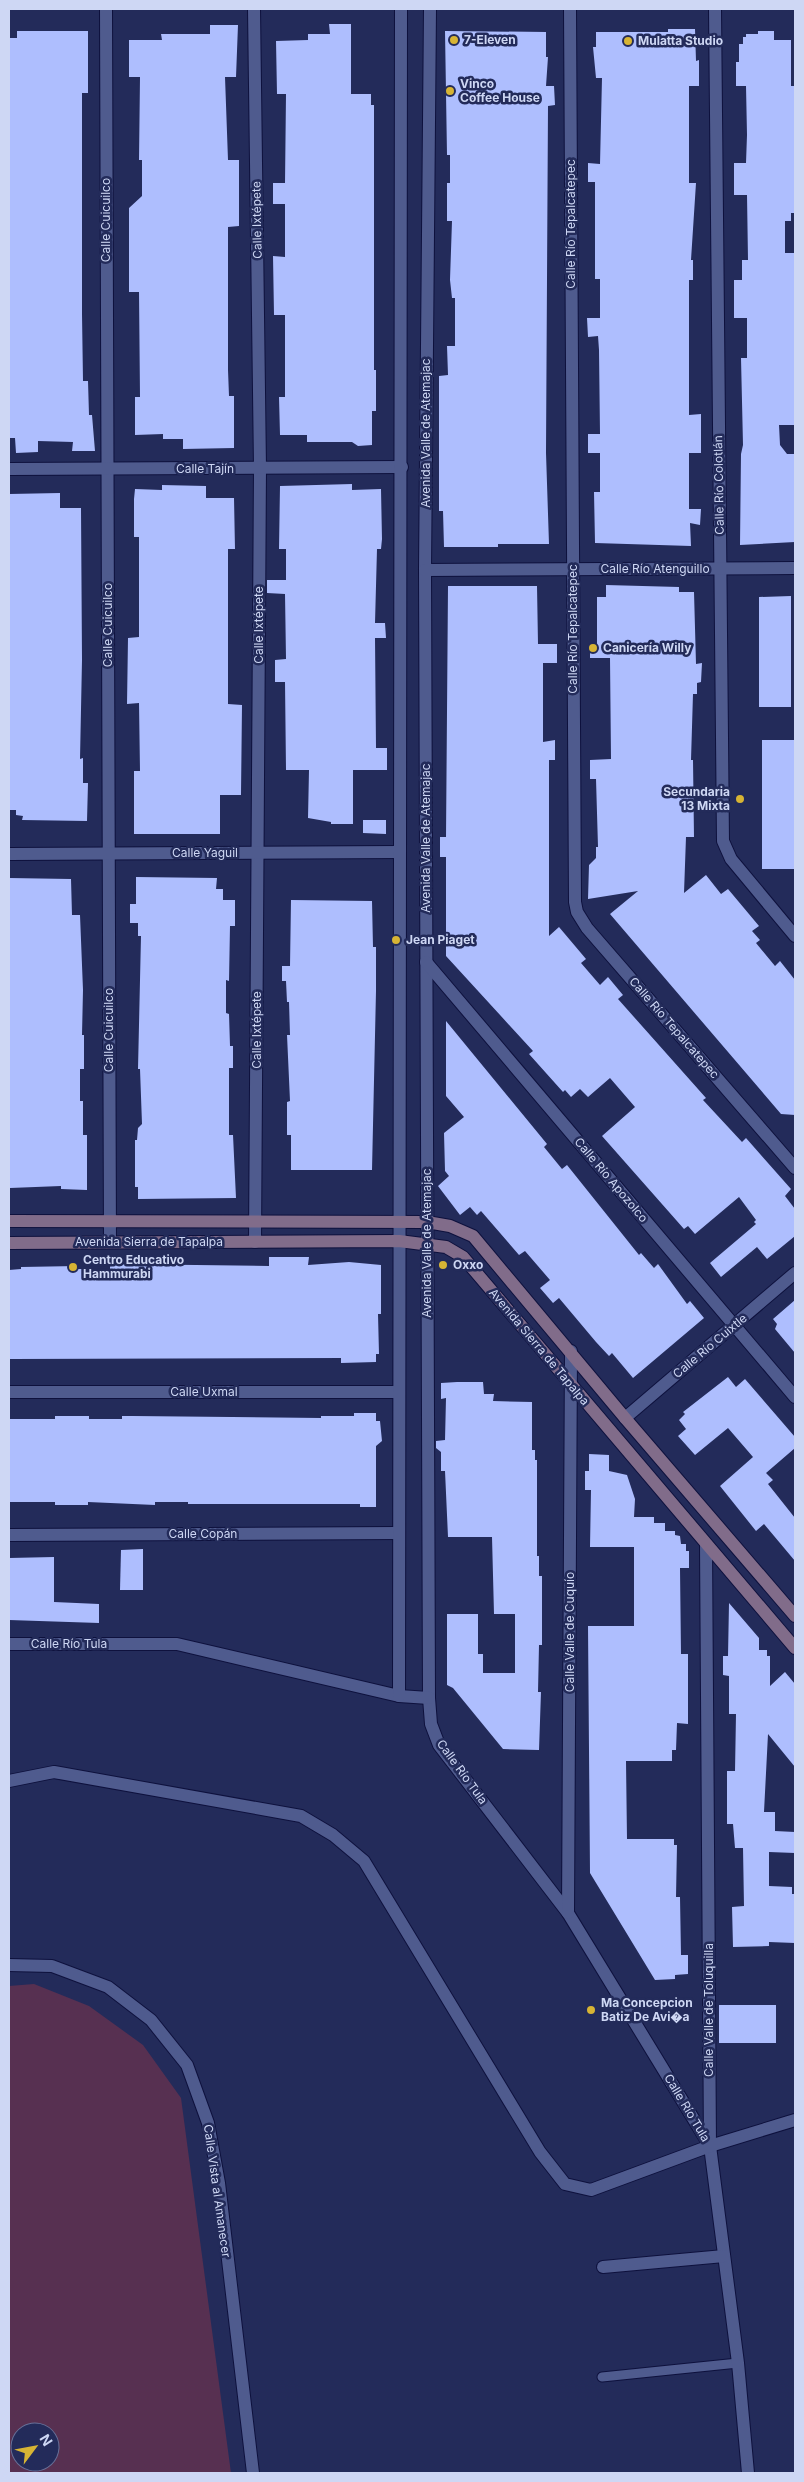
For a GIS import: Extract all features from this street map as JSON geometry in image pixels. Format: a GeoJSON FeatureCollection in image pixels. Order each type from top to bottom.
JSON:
{"type":"FeatureCollection","features":[{"type":"Feature","properties":{"kind":"street","name":"Calle Cuicuilco"},"geometry":{"type":"LineString","coordinates":[[106,9],[110,1242]]}},
{"type":"Feature","properties":{"kind":"street","name":"Calle Ixtépete"},"geometry":{"type":"LineString","coordinates":[[254,9],[260,468],[255,1242]]}},
{"type":"Feature","properties":{"kind":"street","name":"Avenida Valle de Atemajac"},"geometry":{"type":"LineString","coordinates":[[400,1696],[398,1534],[402,467],[401,9]]}},
{"type":"Feature","properties":{"kind":"street","name":"Avenida Valle de Atemajac"},"geometry":{"type":"LineString","coordinates":[[429,1698],[425,570],[430,9]]}},
{"type":"Feature","properties":{"kind":"street","name":"Calle Río Tepalcatepec"},"geometry":{"type":"LineString","coordinates":[[570,9],[573,890],[577,912],[587,928],[795,1168]]}},
{"type":"Feature","properties":{"kind":"street","name":"Calle Río Colotlán"},"geometry":{"type":"LineString","coordinates":[[715,9],[723,841],[731,859],[795,936]]}},
{"type":"Feature","properties":{"kind":"street","name":"Calle Tajín"},"geometry":{"type":"LineString","coordinates":[[9,469],[402,467]]}},
{"type":"Feature","properties":{"kind":"street","name":"Calle Río Atenguillo"},"geometry":{"type":"LineString","coordinates":[[425,570],[795,568]]}},
{"type":"Feature","properties":{"kind":"street","name":"Calle Yaguil"},"geometry":{"type":"LineString","coordinates":[[9,854],[400,852]]}},
{"type":"Feature","properties":{"kind":"street","name":"Calle Río Apozolco"},"geometry":{"type":"LineString","coordinates":[[426,962],[795,1397]]}},
{"type":"Feature","properties":{"kind":"street","name":"Avenida Sierra de Tapalpa"},"geometry":{"type":"LineString","coordinates":[[9,1221],[255,1220],[426,1222],[450,1226],[473,1236],[571,1351],[625,1418],[795,1616]]}},
{"type":"Feature","properties":{"kind":"street","name":"Avenida Sierra de Tapalpa"},"geometry":{"type":"LineString","coordinates":[[9,1243],[399,1241],[446,1248],[463,1258],[795,1648]]}},
{"type":"Feature","properties":{"kind":"street","name":"Calle Río Cuixtle"},"geometry":{"type":"LineString","coordinates":[[625,1418],[795,1273]]}},
{"type":"Feature","properties":{"kind":"street","name":"Calle Valle de Cuquío"},"geometry":{"type":"LineString","coordinates":[[568,1913],[571,1351]]}},
{"type":"Feature","properties":{"kind":"street","name":"Calle Uxmal"},"geometry":{"type":"LineString","coordinates":[[9,1392],[399,1392]]}},
{"type":"Feature","properties":{"kind":"street","name":"Calle Copán"},"geometry":{"type":"LineString","coordinates":[[9,1535],[398,1534]]}},
{"type":"Feature","properties":{"kind":"street","name":"Calle Valle de Toluquilla"},"geometry":{"type":"LineString","coordinates":[[706,1545],[710,2146],[738,2363],[748,2473]]}},
{"type":"Feature","properties":{"kind":"street","name":"Calle Río Tula"},"geometry":{"type":"LineString","coordinates":[[9,1644],[177,1644],[400,1696],[429,1698],[431,1724],[439,1745],[568,1913],[710,2146]]}},
{"type":"Feature","properties":{"kind":"street"},"geometry":{"type":"LineString","coordinates":[[9,1782],[54,1772],[301,1816],[333,1835],[364,1861],[540,2152],[565,2184],[591,2190],[710,2146],[795,2120]]}},
{"type":"Feature","properties":{"kind":"street","name":"Calle Vista al Amanecer"},"geometry":{"type":"LineString","coordinates":[[9,1965],[52,1966],[108,1988],[151,2020],[187,2065],[208,2122],[219,2183],[252,2473]]}},
{"type":"Feature","properties":{"kind":"street"},"geometry":{"type":"LineString","coordinates":[[603,2267],[724,2256]]}},
{"type":"Feature","properties":{"kind":"lane"},"geometry":{"type":"LineString","coordinates":[[602,2376],[738,2363]]}},
{"type":"Feature","properties":{"kind":"shaded area"},"geometry":{"type":"Polygon","coordinates":[[[34,1984],[89,2006],[143,2045],[181,2098],[231,2473],[9,2473],[9,1986],[34,1984]]]}},
{"type":"Feature","properties":{"kind":"building"},"geometry":{"type":"Polygon","coordinates":[[[329,24],[351,24],[351,94],[371,94],[371,105],[374,105],[374,370],[376,370],[376,411],[372,411],[372,445],[358,446],[352,442],[307,442],[307,435],[280,435],[279,397],[285,397],[285,315],[274,315],[273,256],[285,257],[285,204],[273,204],[273,183],[285,183],[286,94],[277,94],[276,41],[308,40],[308,34],[330,34],[329,24]]]}},
{"type":"Feature","properties":{"kind":"building"},"geometry":{"type":"Polygon","coordinates":[[[210,25],[238,25],[236,77],[225,77],[228,160],[239,160],[239,226],[228,227],[228,370],[229,396],[234,396],[234,448],[183,449],[183,439],[163,439],[163,434],[135,435],[135,397],[140,397],[139,292],[129,292],[129,208],[142,196],[142,160],[139,160],[140,77],[129,77],[129,40],[162,40],[161,34],[210,34],[210,25]]]}},
{"type":"Feature","properties":{"kind":"building"},"geometry":{"type":"Polygon","coordinates":[[[668,29],[695,29],[696,61],[699,60],[699,86],[689,86],[689,183],[696,183],[691,260],[693,260],[693,280],[689,280],[689,415],[701,414],[701,453],[689,453],[689,509],[701,509],[700,525],[690,523],[691,546],[595,543],[594,492],[600,492],[600,453],[588,453],[588,434],[600,434],[599,350],[598,336],[588,337],[587,318],[600,318],[600,279],[595,279],[595,182],[588,182],[588,163],[600,164],[602,78],[596,78],[593,47],[596,47],[596,32],[668,32],[668,29]]]}},
{"type":"Feature","properties":{"kind":"building"},"geometry":{"type":"Polygon","coordinates":[[[17,31],[88,31],[88,93],[82,93],[83,381],[88,381],[89,415],[92,415],[95,451],[72,451],[73,442],[38,441],[38,452],[16,453],[15,438],[9,438],[9,38],[17,38],[17,31]]]}},
{"type":"Feature","properties":{"kind":"building"},"geometry":{"type":"Polygon","coordinates":[[[445,31],[546,32],[546,57],[548,57],[546,86],[554,86],[555,105],[548,106],[546,453],[549,544],[498,544],[498,547],[444,547],[443,511],[439,511],[439,376],[448,375],[447,346],[455,346],[455,298],[452,298],[450,280],[452,221],[447,221],[447,183],[450,183],[450,155],[447,155],[445,31]]]}},
{"type":"Feature","properties":{"kind":"building"},"geometry":{"type":"Polygon","coordinates":[[[758,31],[774,31],[774,40],[791,40],[791,86],[795,86],[795,213],[791,213],[791,221],[785,221],[785,253],[795,253],[795,425],[779,425],[780,445],[787,454],[795,454],[795,542],[740,545],[741,454],[743,445],[741,358],[747,358],[747,318],[734,318],[734,280],[742,280],[742,260],[748,260],[747,195],[734,195],[734,163],[746,163],[747,135],[746,86],[736,86],[736,62],[739,62],[739,44],[743,44],[743,37],[746,37],[746,34],[758,34],[758,31]]]}},
{"type":"Feature","properties":{"kind":"building"},"geometry":{"type":"Polygon","coordinates":[[[352,484],[352,490],[381,489],[382,539],[381,549],[377,549],[375,623],[385,623],[386,638],[375,638],[376,748],[387,748],[387,770],[353,770],[353,824],[331,824],[331,822],[308,818],[309,770],[286,770],[285,682],[275,682],[275,660],[286,659],[285,594],[267,593],[267,580],[286,580],[286,549],[279,549],[280,486],[352,484]]]}},
{"type":"Feature","properties":{"kind":"building"},"geometry":{"type":"Polygon","coordinates":[[[162,485],[206,486],[206,498],[234,498],[235,549],[228,549],[228,704],[242,705],[241,795],[220,795],[220,834],[134,834],[134,771],[140,771],[139,703],[127,704],[128,638],[139,637],[139,537],[134,537],[134,499],[135,489],[162,490],[162,485]]]}},
{"type":"Feature","properties":{"kind":"building"},"geometry":{"type":"Polygon","coordinates":[[[60,493],[60,508],[81,508],[82,660],[80,759],[83,758],[83,783],[88,783],[87,821],[22,820],[23,816],[16,815],[16,810],[9,810],[9,494],[60,493]]]}},
{"type":"Feature","properties":{"kind":"building"},"geometry":{"type":"Polygon","coordinates":[[[606,585],[679,587],[679,592],[694,592],[696,664],[702,663],[701,682],[697,683],[697,694],[693,694],[691,760],[693,760],[694,837],[686,837],[684,893],[706,875],[721,894],[728,889],[759,926],[752,931],[760,940],[756,943],[775,966],[780,961],[795,980],[795,1115],[781,1114],[610,914],[638,891],[588,899],[589,865],[596,858],[596,847],[598,847],[596,779],[590,779],[590,760],[611,759],[610,658],[590,658],[590,644],[597,644],[597,597],[606,597],[606,585]]]}},
{"type":"Feature","properties":{"kind":"building"},"geometry":{"type":"Polygon","coordinates":[[[448,586],[537,586],[538,644],[557,644],[557,663],[543,663],[543,742],[555,740],[555,760],[549,760],[549,936],[559,927],[586,959],[581,963],[600,985],[608,977],[623,995],[618,999],[706,1098],[703,1100],[742,1142],[746,1138],[791,1189],[785,1196],[795,1209],[795,1236],[767,1259],[757,1247],[721,1277],[710,1263],[756,1224],[754,1222],[756,1220],[739,1197],[695,1234],[688,1226],[684,1229],[602,1136],[635,1107],[610,1078],[588,1097],[580,1089],[571,1097],[565,1090],[563,1092],[529,1054],[533,1051],[446,956],[446,857],[440,857],[440,837],[446,837],[448,586]]]}},
{"type":"Feature","properties":{"kind":"building"},"geometry":{"type":"Polygon","coordinates":[[[791,596],[791,707],[759,707],[759,597],[791,596]]]}},
{"type":"Feature","properties":{"kind":"building"},"geometry":{"type":"Polygon","coordinates":[[[762,740],[794,740],[794,869],[762,869],[762,740]]]}},
{"type":"Feature","properties":{"kind":"building"},"geometry":{"type":"Polygon","coordinates":[[[363,820],[386,820],[386,834],[363,833],[363,820]]]}},
{"type":"Feature","properties":{"kind":"building"},"geometry":{"type":"Polygon","coordinates":[[[136,877],[217,878],[216,889],[223,889],[223,900],[235,900],[235,926],[230,926],[229,981],[226,980],[226,1013],[229,1014],[230,1046],[233,1046],[233,1068],[229,1068],[229,1135],[233,1135],[236,1198],[138,1199],[138,1187],[135,1187],[135,1140],[137,1140],[138,1128],[142,1124],[140,1069],[138,1069],[141,936],[138,936],[138,923],[130,923],[130,904],[136,904],[136,877]]]}},
{"type":"Feature","properties":{"kind":"building"},"geometry":{"type":"Polygon","coordinates":[[[9,878],[71,879],[72,915],[80,915],[84,1069],[80,1069],[80,1101],[83,1101],[83,1135],[87,1135],[87,1190],[61,1189],[61,1186],[10,1188],[9,1185],[9,878]]]}},
{"type":"Feature","properties":{"kind":"building"},"geometry":{"type":"Polygon","coordinates":[[[291,900],[372,901],[373,947],[376,947],[376,991],[372,1170],[291,1170],[291,1135],[287,1135],[287,1102],[290,1101],[287,1035],[290,1035],[289,1002],[287,1002],[286,981],[282,981],[282,966],[290,966],[291,900]]]}},
{"type":"Feature","properties":{"kind":"building"},"geometry":{"type":"Polygon","coordinates":[[[446,1021],[547,1144],[544,1147],[562,1169],[567,1165],[639,1255],[641,1253],[654,1268],[658,1264],[687,1304],[690,1301],[704,1318],[633,1378],[612,1353],[609,1356],[596,1342],[559,1298],[553,1303],[540,1288],[550,1280],[525,1251],[519,1255],[481,1211],[477,1215],[470,1207],[460,1215],[438,1186],[449,1176],[445,1171],[444,1133],[464,1117],[446,1096],[446,1021]]]}},
{"type":"Feature","properties":{"kind":"building"},"geometry":{"type":"Polygon","coordinates":[[[269,1257],[309,1257],[308,1265],[349,1262],[381,1265],[381,1314],[378,1314],[379,1354],[376,1354],[376,1362],[341,1363],[341,1358],[10,1359],[9,1270],[21,1269],[21,1267],[77,1266],[77,1269],[110,1269],[110,1266],[115,1264],[269,1266],[269,1257]]]}},
{"type":"Feature","properties":{"kind":"building"},"geometry":{"type":"Polygon","coordinates":[[[795,1300],[795,1353],[775,1329],[777,1324],[773,1319],[795,1300]]]}},
{"type":"Feature","properties":{"kind":"building"},"geometry":{"type":"Polygon","coordinates":[[[728,1377],[736,1387],[745,1379],[795,1437],[795,1448],[766,1473],[773,1480],[768,1484],[795,1518],[795,1561],[764,1524],[756,1531],[720,1486],[753,1457],[728,1428],[695,1455],[678,1436],[686,1429],[679,1420],[685,1414],[683,1412],[728,1377]]]}},
{"type":"Feature","properties":{"kind":"building"},"geometry":{"type":"Polygon","coordinates":[[[483,1382],[484,1394],[494,1394],[493,1401],[532,1402],[532,1450],[535,1450],[535,1460],[537,1460],[537,1556],[539,1556],[539,1576],[542,1576],[542,1645],[539,1645],[538,1692],[541,1692],[539,1750],[503,1749],[453,1688],[447,1685],[447,1614],[478,1614],[478,1654],[483,1654],[483,1673],[515,1673],[515,1614],[494,1614],[492,1537],[448,1537],[445,1471],[441,1471],[441,1452],[436,1448],[436,1441],[445,1440],[446,1398],[441,1399],[441,1383],[483,1382]]]}},
{"type":"Feature","properties":{"kind":"building"},"geometry":{"type":"Polygon","coordinates":[[[354,1413],[376,1413],[376,1421],[380,1421],[382,1441],[376,1446],[376,1507],[360,1507],[360,1504],[188,1504],[188,1502],[155,1502],[155,1505],[88,1502],[88,1505],[55,1505],[55,1502],[9,1502],[9,1419],[55,1419],[55,1416],[89,1416],[89,1419],[122,1419],[122,1416],[321,1418],[321,1416],[354,1416],[354,1413]]]}},
{"type":"Feature","properties":{"kind":"building"},"geometry":{"type":"Polygon","coordinates":[[[589,1454],[609,1455],[609,1471],[627,1475],[635,1499],[634,1517],[654,1517],[654,1523],[665,1523],[665,1531],[675,1531],[675,1535],[680,1536],[681,1544],[686,1544],[686,1551],[689,1551],[689,1568],[680,1568],[681,1654],[688,1654],[688,1724],[677,1723],[676,1750],[672,1750],[672,1761],[626,1761],[627,1839],[674,1839],[674,1845],[677,1845],[676,1897],[680,1897],[681,1955],[688,1955],[688,1974],[675,1975],[675,1979],[655,1980],[590,1873],[588,1626],[634,1626],[634,1547],[590,1547],[591,1490],[585,1490],[585,1471],[589,1471],[589,1454]]]}},
{"type":"Feature","properties":{"kind":"building"},"geometry":{"type":"Polygon","coordinates":[[[143,1549],[143,1590],[120,1590],[121,1550],[143,1549]]]}},
{"type":"Feature","properties":{"kind":"building"},"geometry":{"type":"Polygon","coordinates":[[[54,1557],[54,1602],[99,1604],[99,1623],[9,1620],[9,1558],[54,1557]]]}},
{"type":"Feature","properties":{"kind":"building"},"geometry":{"type":"Polygon","coordinates":[[[729,1603],[759,1638],[759,1650],[767,1650],[767,1656],[770,1656],[770,1686],[785,1672],[795,1684],[795,1767],[768,1734],[764,1812],[775,1812],[775,1831],[795,1832],[795,1853],[769,1852],[769,1886],[792,1887],[792,1894],[795,1894],[795,1943],[769,1942],[769,1946],[733,1947],[732,1907],[744,1906],[743,1848],[735,1848],[733,1824],[727,1824],[727,1771],[735,1771],[736,1714],[729,1714],[729,1676],[723,1675],[723,1656],[728,1656],[729,1603]]]}},
{"type":"Feature","properties":{"kind":"building"},"geometry":{"type":"Polygon","coordinates":[[[719,2005],[776,2005],[776,2043],[719,2043],[719,2005]]]}},
{"type":"Feature","properties":{"kind":"place","name":"7-Eleven"},"geometry":{"type":"Point","coordinates":[454,40]}},
{"type":"Feature","properties":{"kind":"place","name":"Mulatta Studio"},"geometry":{"type":"Point","coordinates":[628,41]}},
{"type":"Feature","properties":{"kind":"place","name":"Vinco Coffee House"},"geometry":{"type":"Point","coordinates":[450,91]}},
{"type":"Feature","properties":{"kind":"place","name":"Canicería Willy"},"geometry":{"type":"Point","coordinates":[593,648]}},
{"type":"Feature","properties":{"kind":"place","name":"Secundaria 13 Mixta"},"geometry":{"type":"Point","coordinates":[740,799]}},
{"type":"Feature","properties":{"kind":"place","name":"Jean Piaget"},"geometry":{"type":"Point","coordinates":[396,940]}},
{"type":"Feature","properties":{"kind":"place","name":"Oxxo"},"geometry":{"type":"Point","coordinates":[443,1265]}},
{"type":"Feature","properties":{"kind":"place","name":"Centro Educativo Hammurabi"},"geometry":{"type":"Point","coordinates":[73,1267]}},
{"type":"Feature","properties":{"kind":"place","name":"Ma Concepcion Batiz De Avi�a"},"geometry":{"type":"Point","coordinates":[591,2010]}}]}
